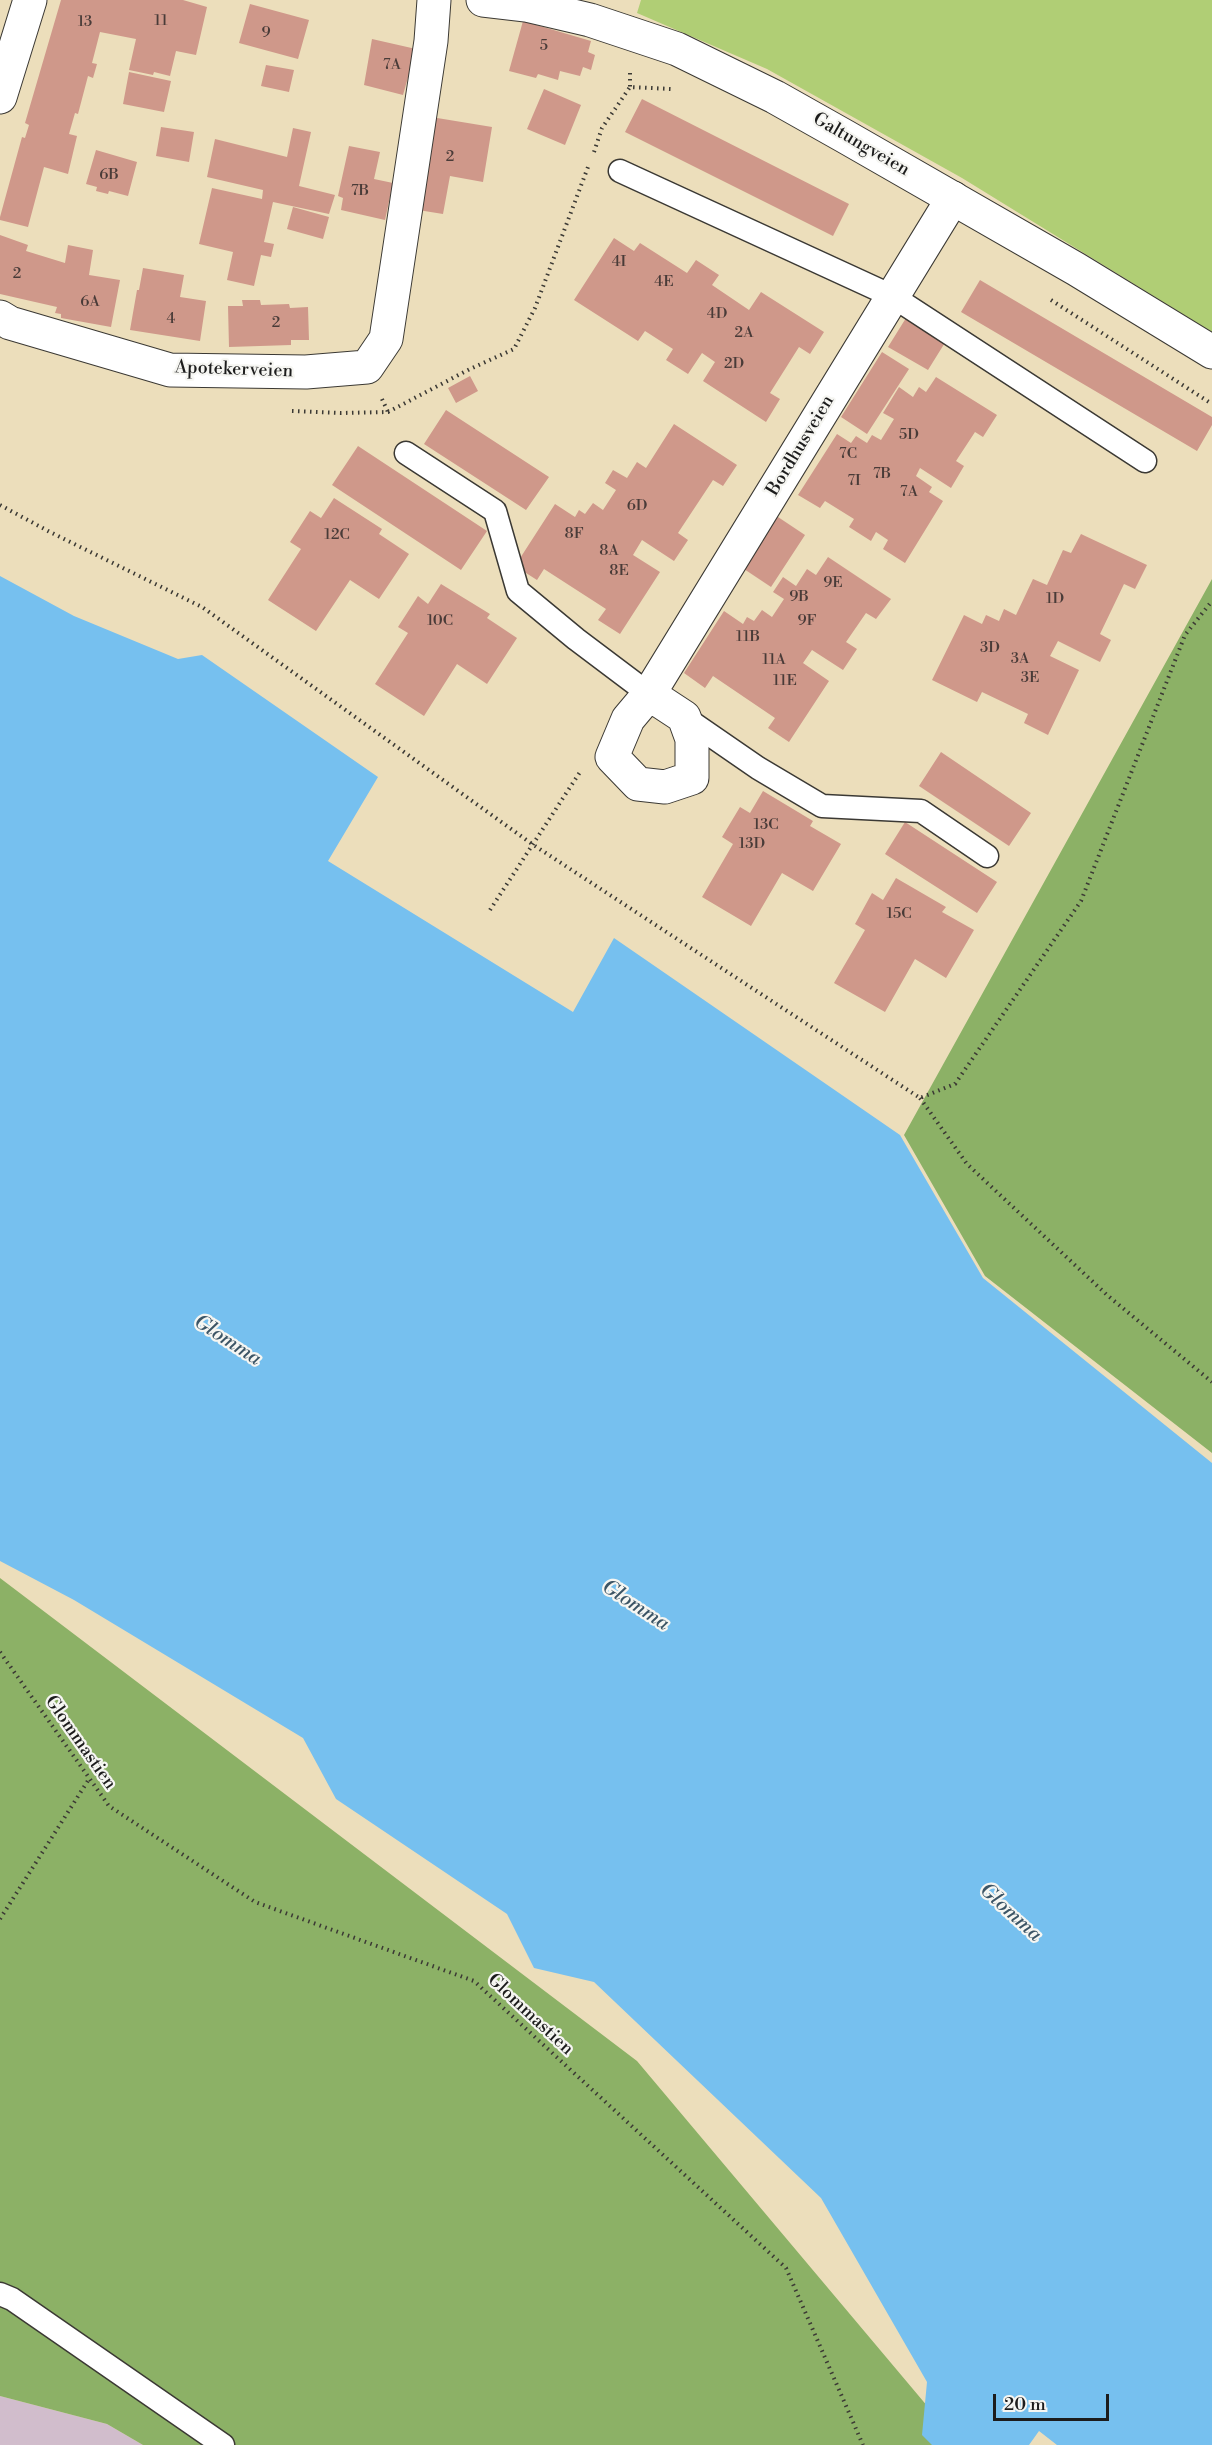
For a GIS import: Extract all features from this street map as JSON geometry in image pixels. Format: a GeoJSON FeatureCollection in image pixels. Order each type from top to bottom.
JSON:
{"type":"FeatureCollection","features":[{"type":"Feature","properties":{"kind":"street"},"geometry":{"type":"LineString","coordinates":[[0,97],[30,0]]}},
{"type":"Feature","properties":{"kind":"street","name":"Apotekerveien"},"geometry":{"type":"LineString","coordinates":[[0,317],[10,323],[170,370],[306,372],[367,367],[387,339],[431,41],[434,0]]}},
{"type":"Feature","properties":{"kind":"street","name":"Galtungveien"},"geometry":{"type":"LineString","coordinates":[[483,0],[526,5],[590,20],[677,49],[775,97],[953,198],[1212,352]]}},
{"type":"Feature","properties":{"kind":"street","name":"Bordhusveien"},"geometry":{"type":"LineString","coordinates":[[684,717],[692,740],[692,778],[665,787],[638,784],[612,757],[628,719],[650,694],[953,198]]}},
{"type":"Feature","properties":{"kind":"street"},"geometry":{"type":"LineString","coordinates":[[650,694],[684,717]]}},
{"type":"Feature","properties":{"kind":"lane"},"geometry":{"type":"LineString","coordinates":[[620,171],[892,297],[1145,461]]}},
{"type":"Feature","properties":{"kind":"lane"},"geometry":{"type":"LineString","coordinates":[[406,453],[495,511],[518,591],[583,654],[650,694]]}},
{"type":"Feature","properties":{"kind":"lane"},"geometry":{"type":"LineString","coordinates":[[684,717],[758,768],[822,806],[921,811],[987,856]]}},
{"type":"Feature","properties":{"kind":"lane"},"geometry":{"type":"LineString","coordinates":[[0,2294],[12,2299],[223,2445]]}},
{"type":"Feature","properties":{"kind":"path"},"geometry":{"type":"LineString","coordinates":[[282,411],[388,412],[514,349],[535,308],[603,128],[630,87],[671,89],[682,92]]}},
{"type":"Feature","properties":{"kind":"path"},"geometry":{"type":"LineString","coordinates":[[1042,294],[1212,404]]}},
{"type":"Feature","properties":{"kind":"path"},"geometry":{"type":"LineString","coordinates":[[0,505],[202,607],[532,844],[920,1098],[967,1164],[1107,1295],[1212,1382]]}},
{"type":"Feature","properties":{"kind":"path"},"geometry":{"type":"LineString","coordinates":[[920,1098],[955,1084],[1082,902],[1185,635],[1212,601]]}},
{"type":"Feature","properties":{"kind":"path"},"geometry":{"type":"LineString","coordinates":[[490,910],[532,844]]}},
{"type":"Feature","properties":{"kind":"path","name":"Glommastien"},"geometry":{"type":"LineString","coordinates":[[0,1652],[108,1806],[255,1902],[474,1981],[786,2268],[863,2445]]}},
{"type":"Feature","properties":{"kind":"path"},"geometry":{"type":"LineString","coordinates":[[0,1919],[89,1779]]}},
{"type":"Feature","properties":{"kind":"shaded area"},"geometry":{"type":"Polygon","coordinates":[[[0,2396],[107,2424],[143,2445],[0,2445],[0,2396]]]}},
{"type":"Feature","properties":{"kind":"green space"},"geometry":{"type":"Polygon","coordinates":[[[641,0],[1212,0],[1212,332],[962,178],[767,69],[637,13],[641,0]]]}},
{"type":"Feature","properties":{"kind":"green space"},"geometry":{"type":"Polygon","coordinates":[[[1212,579],[1212,1453],[985,1276],[904,1135],[1212,579]]]}},
{"type":"Feature","properties":{"kind":"green space"},"geometry":{"type":"Polygon","coordinates":[[[0,1578],[637,2061],[960,2445],[143,2445],[107,2424],[0,2396],[0,1578]]]}},
{"type":"Feature","properties":{"kind":"water","name":"Glomma"},"geometry":{"type":"Polygon","coordinates":[[[0,576],[74,616],[178,659],[202,655],[378,777],[328,861],[573,1012],[614,938],[900,1135],[983,1278],[1212,1463],[1212,2445],[1057,2445],[1039,2431],[1029,2445],[932,2445],[922,2435],[927,2382],[821,2198],[594,1982],[534,1968],[507,1914],[336,1799],[303,1738],[74,1600],[0,1561],[0,576]]]}},
{"type":"Feature","properties":{"kind":"building"},"geometry":{"type":"Polygon","coordinates":[[[61,0],[183,0],[207,7],[196,55],[176,51],[170,76],[129,70],[136,39],[100,32],[92,63],[97,64],[93,78],[88,76],[78,114],[75,113],[69,134],[77,136],[68,174],[44,167],[28,227],[0,220],[0,217],[22,137],[25,138],[29,125],[25,123],[61,0]]]}},
{"type":"Feature","properties":{"kind":"building"},"geometry":{"type":"Polygon","coordinates":[[[250,4],[309,20],[298,59],[239,43],[250,4]]]}},
{"type":"Feature","properties":{"kind":"building"},"geometry":{"type":"Polygon","coordinates":[[[523,21],[591,41],[588,52],[595,55],[591,70],[583,67],[580,76],[560,71],[558,80],[538,74],[536,78],[509,71],[523,21]]]}},
{"type":"Feature","properties":{"kind":"building"},"geometry":{"type":"Polygon","coordinates":[[[372,39],[416,49],[403,95],[364,85],[372,39]]]}},
{"type":"Feature","properties":{"kind":"building"},"geometry":{"type":"Polygon","coordinates":[[[266,65],[294,70],[289,92],[261,86],[266,65]]]}},
{"type":"Feature","properties":{"kind":"building"},"geometry":{"type":"Polygon","coordinates":[[[129,72],[171,81],[164,112],[123,104],[129,72]]]}},
{"type":"Feature","properties":{"kind":"building"},"geometry":{"type":"Polygon","coordinates":[[[544,89],[581,105],[565,145],[527,129],[544,89]]]}},
{"type":"Feature","properties":{"kind":"building"},"geometry":{"type":"Polygon","coordinates":[[[642,99],[849,204],[833,236],[625,132],[642,99]]]}},
{"type":"Feature","properties":{"kind":"building"},"geometry":{"type":"Polygon","coordinates":[[[425,116],[492,127],[483,182],[450,176],[443,214],[412,209],[425,116]]]}},
{"type":"Feature","properties":{"kind":"building"},"geometry":{"type":"Polygon","coordinates":[[[161,127],[194,132],[189,162],[156,156],[161,127]]]}},
{"type":"Feature","properties":{"kind":"building"},"geometry":{"type":"Polygon","coordinates":[[[293,128],[311,132],[299,186],[335,195],[329,214],[273,202],[264,242],[274,244],[271,257],[261,255],[254,286],[227,280],[233,252],[199,244],[212,188],[262,199],[263,190],[207,177],[215,139],[287,157],[293,128]]]}},
{"type":"Feature","properties":{"kind":"building"},"geometry":{"type":"Polygon","coordinates":[[[349,146],[380,152],[374,179],[393,183],[385,220],[341,210],[343,198],[338,196],[349,146]]]}},
{"type":"Feature","properties":{"kind":"building"},"geometry":{"type":"Polygon","coordinates":[[[96,150],[137,162],[128,196],[109,191],[108,194],[96,191],[97,187],[86,184],[96,150]]]}},
{"type":"Feature","properties":{"kind":"building"},"geometry":{"type":"Polygon","coordinates":[[[293,207],[329,217],[323,239],[287,229],[293,207]]]}},
{"type":"Feature","properties":{"kind":"building"},"geometry":{"type":"Polygon","coordinates":[[[0,235],[28,245],[26,251],[65,263],[68,245],[93,250],[89,275],[120,280],[111,327],[61,318],[61,314],[55,313],[57,307],[0,294],[0,235]]]}},
{"type":"Feature","properties":{"kind":"building"},"geometry":{"type":"Polygon","coordinates":[[[614,238],[634,251],[640,243],[687,273],[696,260],[719,275],[712,285],[749,310],[761,292],[824,332],[810,354],[799,347],[770,393],[780,399],[766,422],[703,381],[715,362],[702,353],[688,374],[666,360],[673,349],[645,331],[638,341],[574,300],[614,238]]]}},
{"type":"Feature","properties":{"kind":"building"},"geometry":{"type":"Polygon","coordinates":[[[143,268],[184,275],[180,297],[206,301],[200,341],[130,330],[143,268]]]}},
{"type":"Feature","properties":{"kind":"building"},"geometry":{"type":"Polygon","coordinates":[[[980,280],[1212,417],[1212,425],[1197,451],[961,312],[980,280]]]}},
{"type":"Feature","properties":{"kind":"building"},"geometry":{"type":"Polygon","coordinates":[[[242,300],[260,300],[261,305],[289,304],[290,308],[308,307],[309,340],[291,340],[291,345],[229,347],[228,306],[243,306],[242,300]]]}},
{"type":"Feature","properties":{"kind":"building"},"geometry":{"type":"Polygon","coordinates":[[[906,318],[946,341],[928,370],[888,347],[906,318]]]}},
{"type":"Feature","properties":{"kind":"building"},"geometry":{"type":"Polygon","coordinates":[[[882,352],[909,369],[867,434],[841,417],[882,352]]]}},
{"type":"Feature","properties":{"kind":"building"},"geometry":{"type":"Polygon","coordinates":[[[470,376],[478,391],[456,403],[448,388],[470,376]]]}},
{"type":"Feature","properties":{"kind":"building"},"geometry":{"type":"Polygon","coordinates":[[[936,377],[997,415],[983,437],[975,432],[956,461],[964,466],[951,488],[920,468],[916,476],[932,487],[929,492],[943,501],[905,563],[883,549],[888,540],[876,532],[871,541],[849,527],[854,519],[825,501],[820,508],[798,495],[837,434],[851,443],[856,436],[867,443],[872,435],[881,440],[894,419],[883,413],[899,387],[913,397],[919,387],[926,392],[936,377]]]}},
{"type":"Feature","properties":{"kind":"building"},"geometry":{"type":"Polygon","coordinates":[[[446,410],[549,477],[526,510],[424,444],[446,410]]]}},
{"type":"Feature","properties":{"kind":"building"},"geometry":{"type":"Polygon","coordinates":[[[674,424],[737,465],[723,486],[713,480],[678,533],[688,540],[674,561],[642,540],[633,555],[660,572],[620,634],[598,620],[606,609],[544,569],[537,580],[515,566],[555,504],[575,517],[579,510],[585,514],[593,503],[603,510],[616,490],[605,483],[613,470],[627,478],[637,462],[646,468],[674,424]]]}},
{"type":"Feature","properties":{"kind":"building"},"geometry":{"type":"Polygon","coordinates":[[[358,446],[487,531],[461,570],[332,485],[358,446]]]}},
{"type":"Feature","properties":{"kind":"building"},"geometry":{"type":"Polygon","coordinates":[[[334,498],[382,529],[379,534],[409,554],[379,599],[350,580],[316,631],[268,600],[301,549],[290,542],[310,511],[321,518],[334,498]]]}},
{"type":"Feature","properties":{"kind":"building"},"geometry":{"type":"Polygon","coordinates":[[[775,515],[805,535],[771,587],[741,567],[775,515]]]}},
{"type":"Feature","properties":{"kind":"building"},"geometry":{"type":"Polygon","coordinates":[[[1081,534],[1147,565],[1135,589],[1124,584],[1100,634],[1111,640],[1100,662],[1058,641],[1050,656],[1079,670],[1048,735],[1024,723],[1028,714],[982,692],[977,702],[932,680],[964,615],[982,624],[986,615],[999,621],[1004,609],[1016,615],[1033,579],[1047,585],[1063,550],[1071,553],[1081,534]]]}},
{"type":"Feature","properties":{"kind":"building"},"geometry":{"type":"Polygon","coordinates":[[[828,557],[891,599],[876,619],[866,613],[846,642],[857,649],[843,670],[812,650],[803,663],[829,681],[789,742],[768,728],[775,718],[713,676],[705,688],[684,673],[724,611],[743,624],[747,617],[754,621],[762,610],[772,617],[784,599],[773,592],[783,577],[796,586],[807,569],[816,575],[828,557]]]}},
{"type":"Feature","properties":{"kind":"building"},"geometry":{"type":"Polygon","coordinates":[[[441,584],[490,614],[487,618],[517,638],[487,684],[457,664],[424,716],[375,684],[408,633],[398,627],[418,596],[428,604],[441,584]]]}},
{"type":"Feature","properties":{"kind":"building"},"geometry":{"type":"Polygon","coordinates":[[[941,752],[1031,813],[1009,846],[919,786],[941,752]]]}},
{"type":"Feature","properties":{"kind":"building"},"geometry":{"type":"Polygon","coordinates":[[[763,791],[813,821],[810,826],[841,844],[813,891],[782,873],[751,926],[702,897],[733,844],[722,837],[740,807],[750,813],[763,791]]]}},
{"type":"Feature","properties":{"kind":"building"},"geometry":{"type":"Polygon","coordinates":[[[905,822],[997,882],[977,913],[885,854],[905,822]]]}},
{"type":"Feature","properties":{"kind":"building"},"geometry":{"type":"Polygon","coordinates":[[[896,878],[946,907],[942,912],[974,930],[946,978],[915,959],[885,1012],[834,983],[865,930],[855,924],[872,893],[883,900],[896,878]]]}}]}
